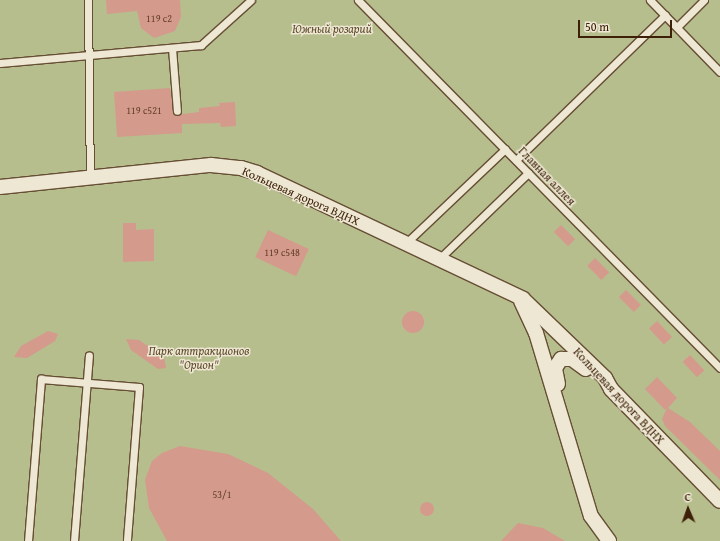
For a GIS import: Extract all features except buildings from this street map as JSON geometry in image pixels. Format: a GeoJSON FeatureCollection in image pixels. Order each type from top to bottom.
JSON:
{"type":"FeatureCollection","features":[{"type":"Feature","properties":{"kind":"street","name":"Кольцевая дорога ВДНХ"},"geometry":{"type":"LineString","coordinates":[[0,187],[211,165],[240,168],[515,295],[547,320],[605,378],[611,389],[720,501]]}},
{"type":"Feature","properties":{"kind":"street"},"geometry":{"type":"LineString","coordinates":[[515,295],[532,322],[558,410],[564,422],[591,516],[609,541]]}},
{"type":"Feature","properties":{"kind":"street"},"geometry":{"type":"LineString","coordinates":[[564,422],[565,409],[555,373],[561,359],[578,362],[611,389]]}},
{"type":"Feature","properties":{"kind":"lane"},"geometry":{"type":"LineString","coordinates":[[88,0],[90,57],[90,178]]}},
{"type":"Feature","properties":{"kind":"lane"},"geometry":{"type":"LineString","coordinates":[[0,63],[90,57],[205,44],[252,0]]}},
{"type":"Feature","properties":{"kind":"lane","name":"Главная аллея"},"geometry":{"type":"LineString","coordinates":[[358,0],[720,368]]}},
{"type":"Feature","properties":{"kind":"lane"},"geometry":{"type":"LineString","coordinates":[[677,27],[704,0]]}},
{"type":"Feature","properties":{"kind":"lane"},"geometry":{"type":"LineString","coordinates":[[654,1],[665,15],[720,72]]}},
{"type":"Feature","properties":{"kind":"lane"},"geometry":{"type":"LineString","coordinates":[[516,160],[665,15]]}},
{"type":"Feature","properties":{"kind":"lane"},"geometry":{"type":"LineString","coordinates":[[172,48],[177,111]]}},
{"type":"Feature","properties":{"kind":"lane"},"geometry":{"type":"LineString","coordinates":[[405,244],[505,149]]}},
{"type":"Feature","properties":{"kind":"lane"},"geometry":{"type":"LineString","coordinates":[[439,259],[528,173]]}},
{"type":"Feature","properties":{"kind":"lane"},"geometry":{"type":"LineString","coordinates":[[74,541],[89,356]]}},
{"type":"Feature","properties":{"kind":"lane"},"geometry":{"type":"LineString","coordinates":[[28,541],[40,379],[139,387],[126,541]]}},
{"type":"Feature","properties":{"kind":"green space"},"geometry":{"type":"Polygon","coordinates":[[[0,0],[720,0],[720,541],[0,541],[0,0]]]}},
{"type":"Feature","properties":{"kind":"park label","name":"Южный розарий"},"geometry":{"type":"Point","coordinates":[332,29]}},
{"type":"Feature","properties":{"kind":"park label","name":"Парк аттракционов \"Орион\""},"geometry":{"type":"Point","coordinates":[199,358]}}]}
